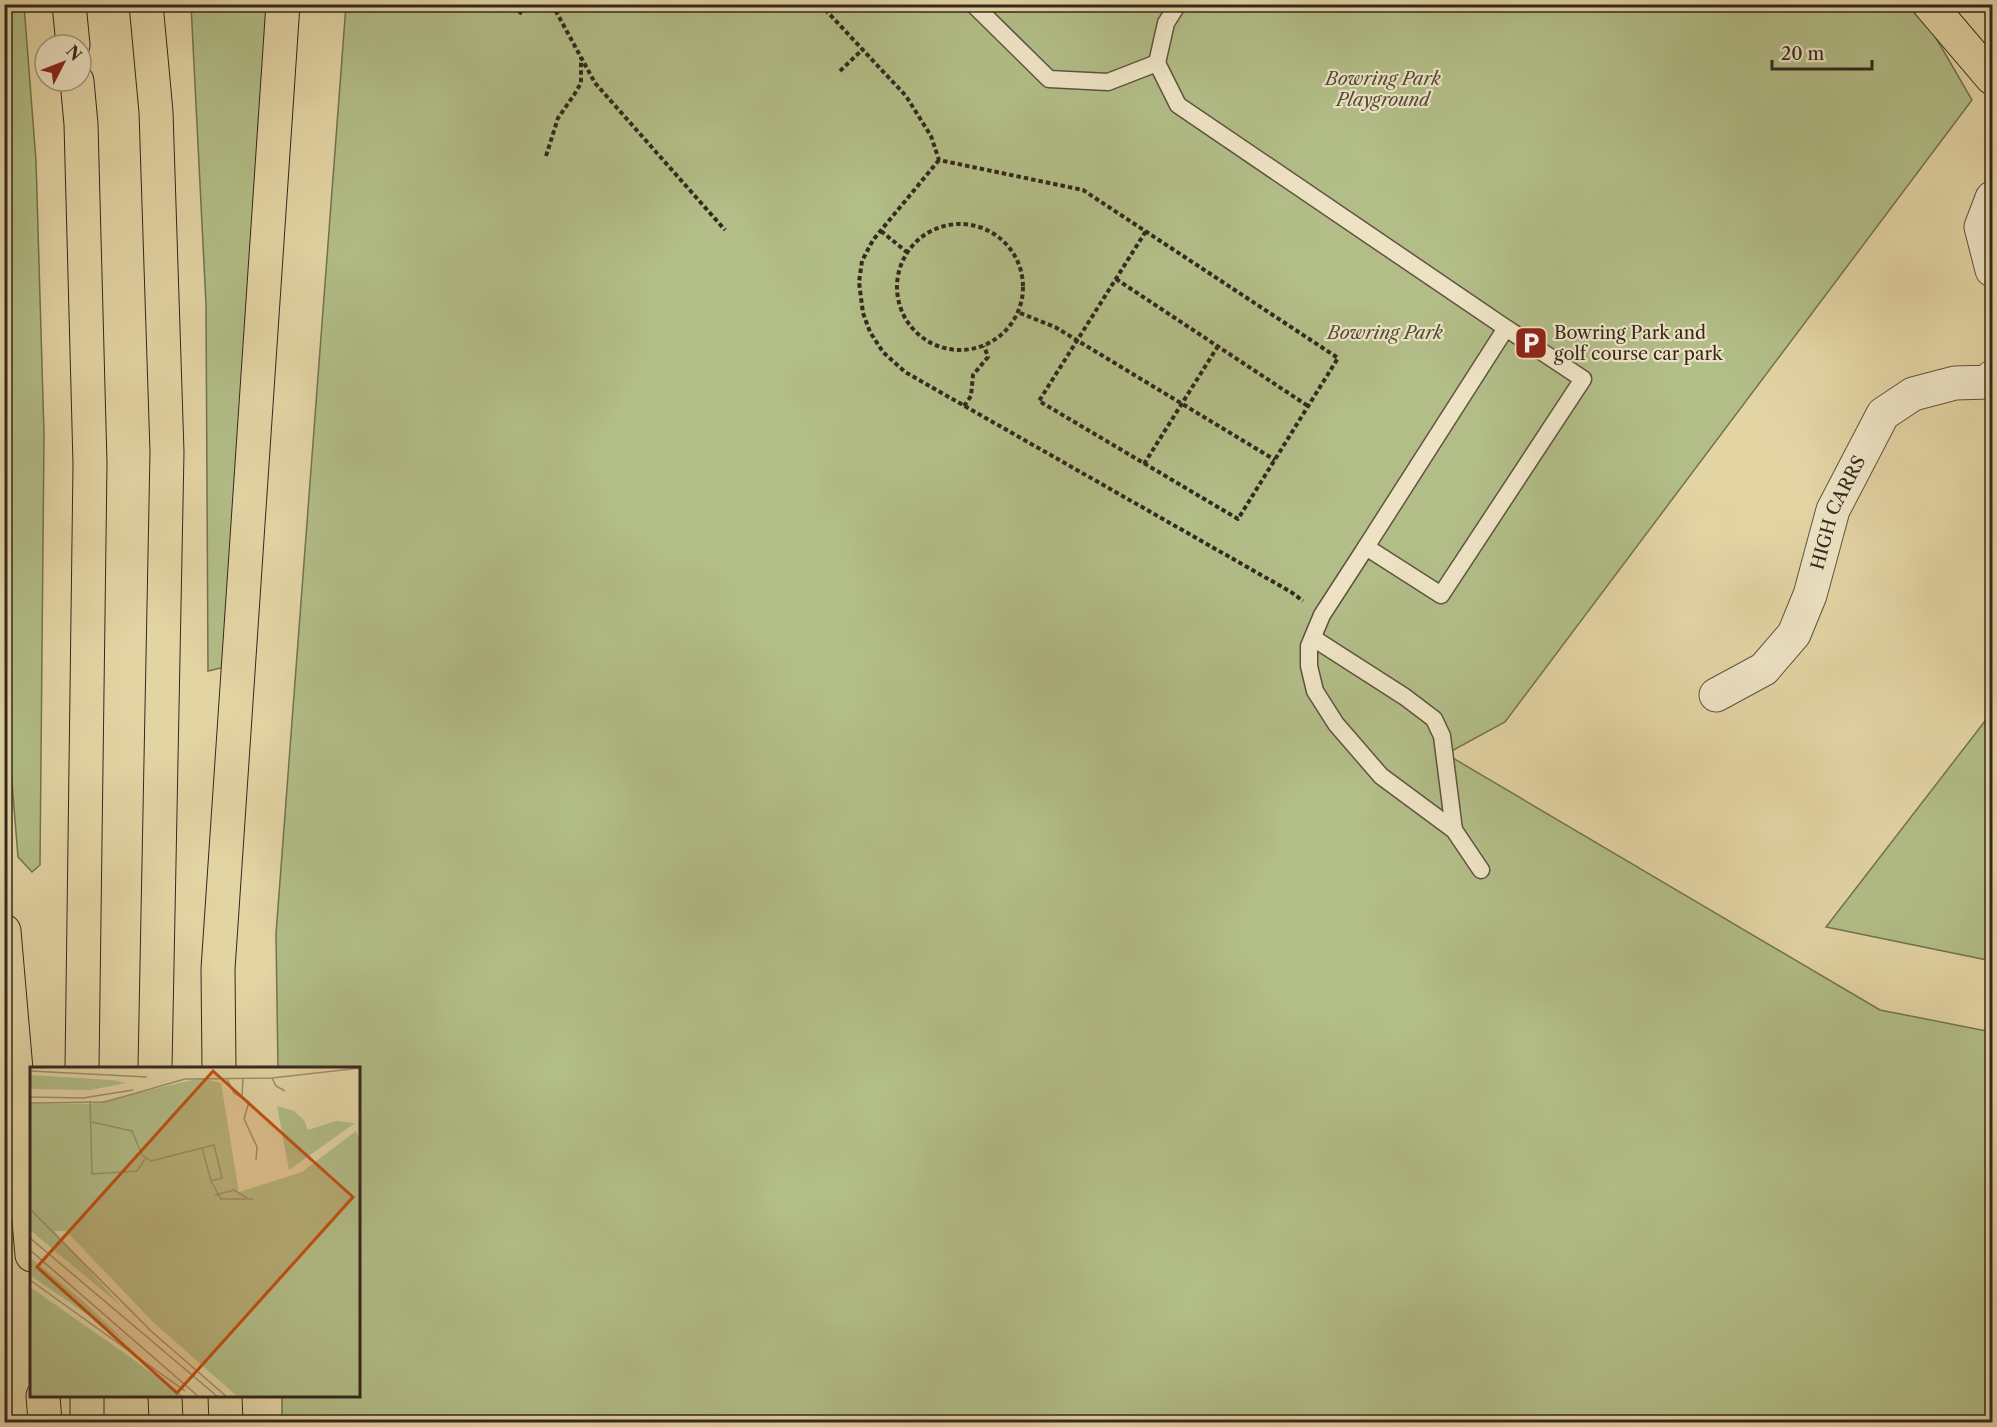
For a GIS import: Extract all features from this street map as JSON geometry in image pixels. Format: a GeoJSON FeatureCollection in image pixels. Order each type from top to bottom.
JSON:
{"type":"FeatureCollection","features":[{"type":"Feature","properties":{"kind":"main road"},"geometry":{"type":"LineString","coordinates":[[69,4],[72,33]]}},
{"type":"Feature","properties":{"kind":"main road"},"geometry":{"type":"LineString","coordinates":[[146,4],[156,112],[167,452],[155,1067]]}},
{"type":"Feature","properties":{"kind":"main road"},"geometry":{"type":"LineString","coordinates":[[219,1067],[218,969],[283,4]]}},
{"type":"Feature","properties":{"kind":"main road"},"geometry":{"type":"LineString","coordinates":[[1929,4],[1992,78]]}},
{"type":"Feature","properties":{"kind":"main road"},"geometry":{"type":"LineString","coordinates":[[77,93],[81,124],[90,464],[82,1067]]}},
{"type":"Feature","properties":{"kind":"main road"},"geometry":{"type":"LineString","coordinates":[[4,932],[30,1232]]}},
{"type":"Feature","properties":{"kind":"main road"},"geometry":{"type":"LineString","coordinates":[[43,1397],[45,1422]]}},
{"type":"Feature","properties":{"kind":"main road"},"geometry":{"type":"LineString","coordinates":[[87,1397],[87,1422]]}},
{"type":"Feature","properties":{"kind":"main road"},"geometry":{"type":"LineString","coordinates":[[165,1397],[166,1422]]}},
{"type":"Feature","properties":{"kind":"main road"},"geometry":{"type":"LineString","coordinates":[[225,1397],[225,1422]]}},
{"type":"Feature","properties":{"kind":"street"},"geometry":{"type":"LineString","coordinates":[[1992,198],[1981,227],[1992,270]]}},
{"type":"Feature","properties":{"kind":"street","name":"HIGH CARRS"},"geometry":{"type":"LineString","coordinates":[[1716,695],[1764,669],[1794,634],[1810,595],[1833,510],[1883,414],[1913,394],[1955,383],[1990,382],[1992,377]]}},
{"type":"Feature","properties":{"kind":"lane"},"geometry":{"type":"LineString","coordinates":[[973,4],[1049,79],[1108,82],[1157,63]]}},
{"type":"Feature","properties":{"kind":"lane"},"geometry":{"type":"LineString","coordinates":[[1178,4],[1166,23],[1157,63],[1178,105],[1583,379],[1441,595],[1366,547]]}},
{"type":"Feature","properties":{"kind":"lane"},"geometry":{"type":"LineString","coordinates":[[1481,870],[1454,830],[1381,776],[1336,724],[1315,691],[1309,666],[1309,645],[1322,615],[1506,328]]}},
{"type":"Feature","properties":{"kind":"lane"},"geometry":{"type":"LineString","coordinates":[[1313,638],[1405,697],[1434,719],[1442,736],[1454,830]]}},
{"type":"Feature","properties":{"kind":"path"},"geometry":{"type":"LineString","coordinates":[[519,14],[528,4]]}},
{"type":"Feature","properties":{"kind":"path"},"geometry":{"type":"LineString","coordinates":[[552,4],[595,83],[724,230]]}},
{"type":"Feature","properties":{"kind":"path"},"geometry":{"type":"LineString","coordinates":[[820,4],[906,96],[931,136],[939,160]]}},
{"type":"Feature","properties":{"kind":"path"},"geometry":{"type":"LineString","coordinates":[[840,71],[863,50]]}},
{"type":"Feature","properties":{"kind":"path"},"geometry":{"type":"LineString","coordinates":[[546,156],[558,118],[580,83],[581,57]]}},
{"type":"Feature","properties":{"kind":"path"},"geometry":{"type":"LineString","coordinates":[[939,160],[873,240],[862,261],[859,282],[862,314],[883,352],[905,372],[1291,592],[1322,615]]}},
{"type":"Feature","properties":{"kind":"path"},"geometry":{"type":"LineString","coordinates":[[939,160],[1083,190],[1146,231],[1338,358],[1238,519],[1039,401],[1146,231]]}},
{"type":"Feature","properties":{"kind":"path"},"geometry":{"type":"LineString","coordinates":[[955,224],[977,226],[997,235],[1012,251],[1022,270],[1023,292],[1020,313],[1007,330],[992,343],[984,346],[973,350],[953,350],[933,345],[917,334],[904,318],[898,299],[898,278],[903,260],[908,253],[916,242],[934,230],[955,224]]}},
{"type":"Feature","properties":{"kind":"path"},"geometry":{"type":"LineString","coordinates":[[881,231],[908,253]]}},
{"type":"Feature","properties":{"kind":"path"},"geometry":{"type":"LineString","coordinates":[[1116,279],[1308,406]]}},
{"type":"Feature","properties":{"kind":"path"},"geometry":{"type":"LineString","coordinates":[[1020,313],[1055,327],[1275,460]]}},
{"type":"Feature","properties":{"kind":"path"},"geometry":{"type":"LineString","coordinates":[[964,406],[971,396],[973,375],[988,357],[984,346]]}},
{"type":"Feature","properties":{"kind":"path"},"geometry":{"type":"LineString","coordinates":[[1144,464],[1218,346]]}},
{"type":"Feature","properties":{"kind":"green space"},"geometry":{"type":"Polygon","coordinates":[[[4,5],[24,5],[36,161],[44,434],[40,865],[32,872],[18,857],[4,684],[4,5]]]}},
{"type":"Feature","properties":{"kind":"green space"},"geometry":{"type":"Polygon","coordinates":[[[191,5],[276,5],[225,667],[208,671],[206,304],[191,5]]]}},
{"type":"Feature","properties":{"kind":"green space"},"geometry":{"type":"Polygon","coordinates":[[[346,5],[1917,5],[1972,100],[1505,722],[1446,754],[1880,1010],[1992,1032],[1992,1422],[282,1422],[282,1397],[360,1397],[360,1067],[278,1067],[276,934],[346,5]]]}},
{"type":"Feature","properties":{"kind":"green space"},"geometry":{"type":"Polygon","coordinates":[[[1992,712],[1992,961],[1826,927],[1992,712]]]}},
{"type":"Feature","properties":{"kind":"place","name":"Bowring Park and golf course car park"},"geometry":{"type":"Point","coordinates":[1531,343]}},
{"type":"Feature","properties":{"kind":"park label","name":"Bowring Park Playground"},"geometry":{"type":"Point","coordinates":[1383,89]}},
{"type":"Feature","properties":{"kind":"park label","name":"Bowring Park"},"geometry":{"type":"Point","coordinates":[1385,333]}}]}
